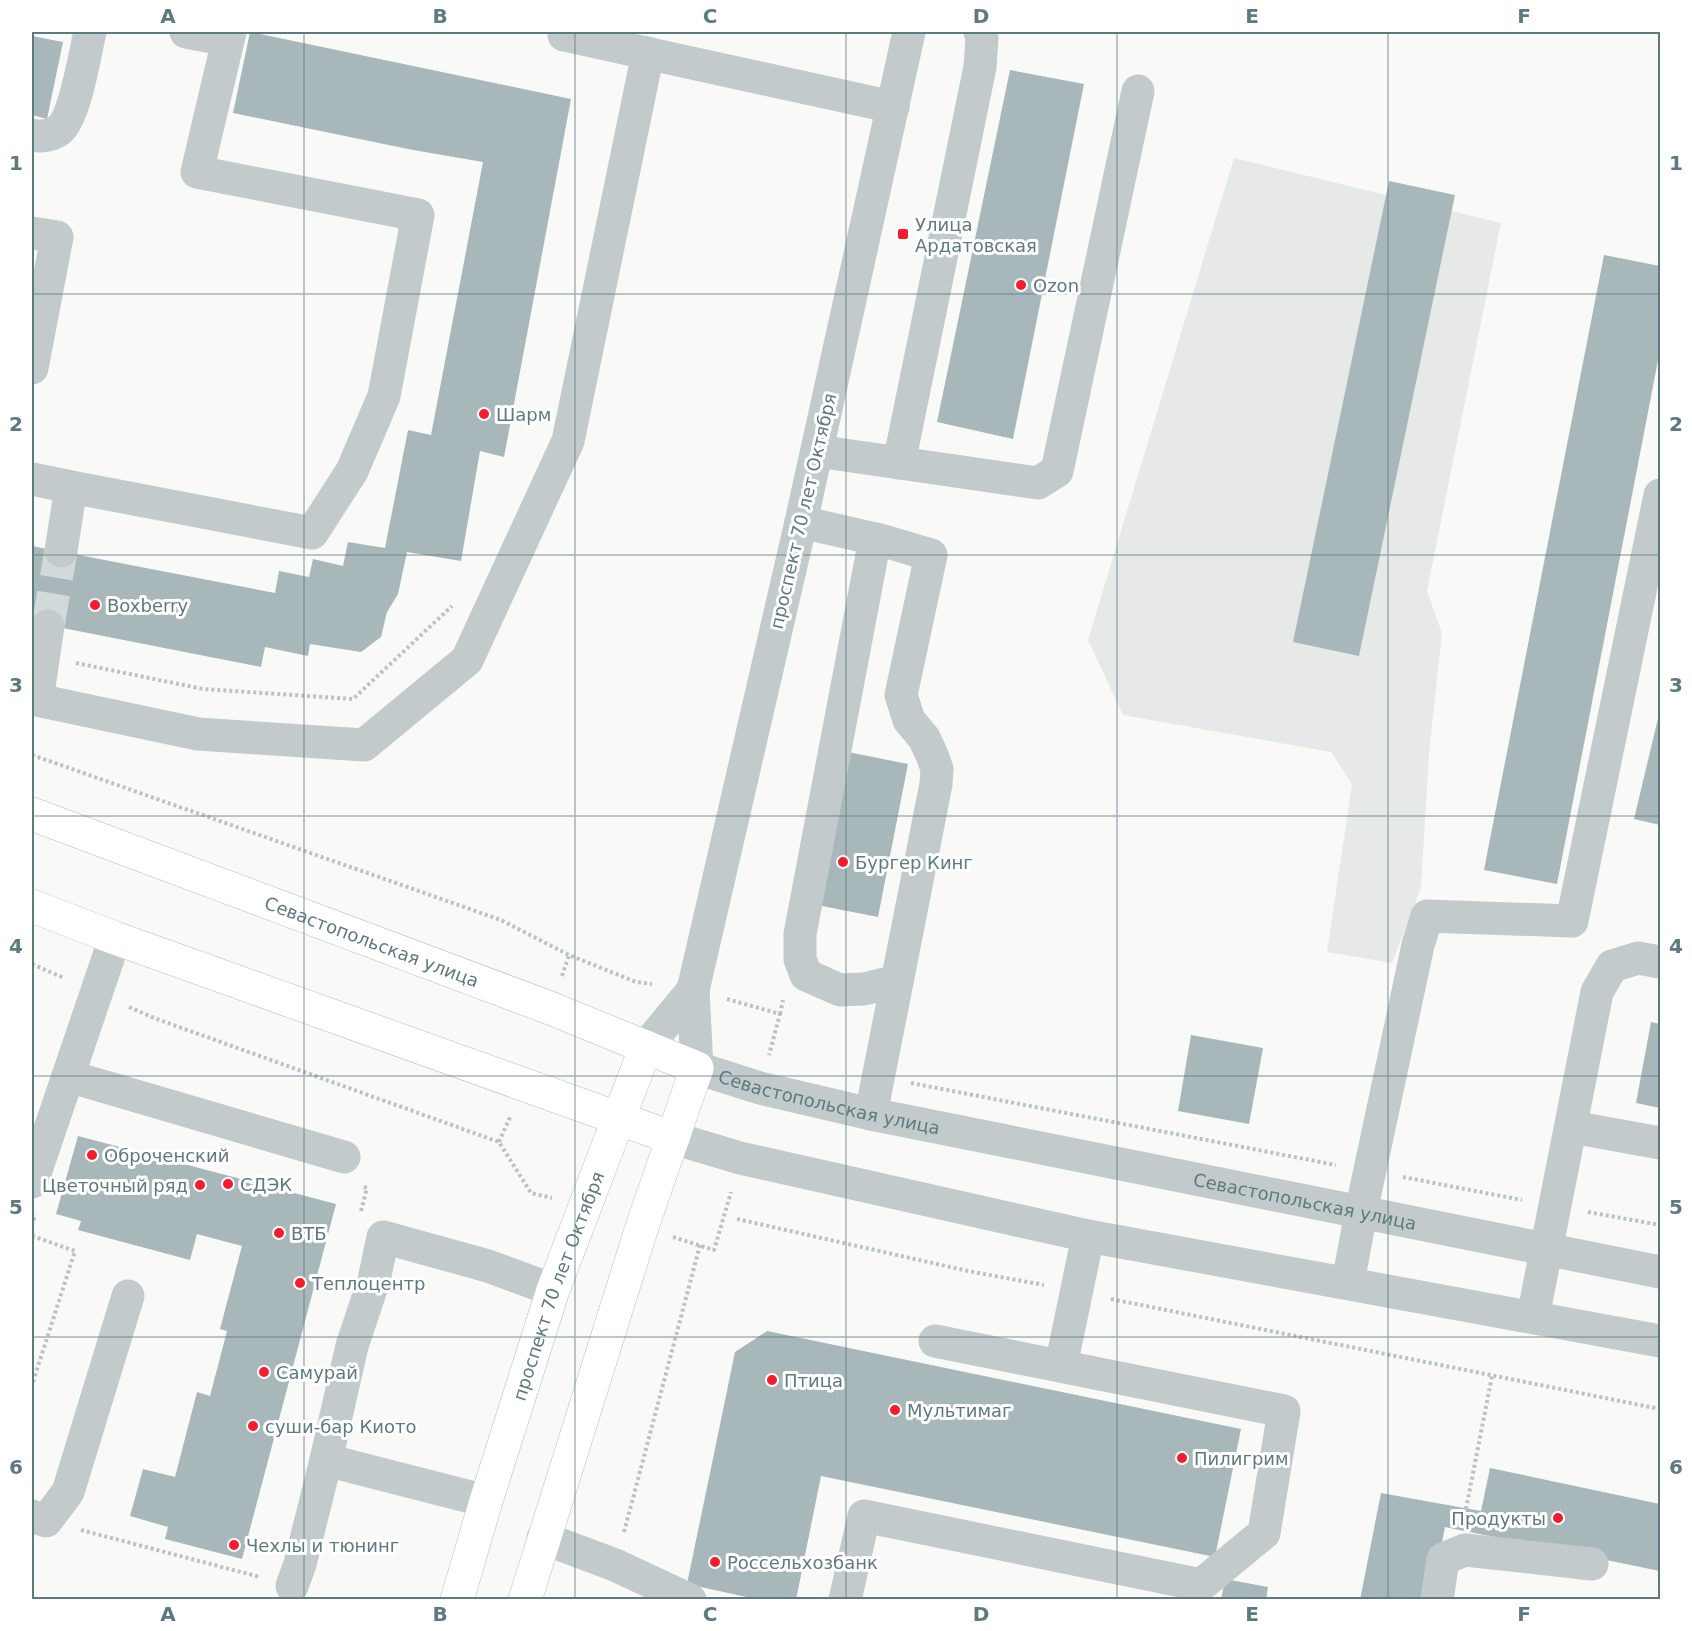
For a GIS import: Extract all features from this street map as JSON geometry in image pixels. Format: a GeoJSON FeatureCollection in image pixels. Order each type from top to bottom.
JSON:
{"type":"FeatureCollection","features":[{"type":"Feature","properties":{"kind":"main road","name":"Севастопольская улица"},"geometry":{"type":"LineString","coordinates":[[32,814],[550,1008],[697,1068]]}},
{"type":"Feature","properties":{"kind":"main road"},"geometry":{"type":"LineString","coordinates":[[32,906],[115,938],[674,1138]]}},
{"type":"Feature","properties":{"kind":"main road","name":"проспект 70 лет Октября"},"geometry":{"type":"LineString","coordinates":[[457,1599],[553,1290],[646,1047]]}},
{"type":"Feature","properties":{"kind":"main road","name":"проспект 70 лет Октября"},"geometry":{"type":"LineString","coordinates":[[525,1599],[642,1227],[697,1068]]}},
{"type":"Feature","properties":{"kind":"street"},"geometry":{"type":"LineString","coordinates":[[32,135],[41,137],[59,130],[70,114],[90,32]]}},
{"type":"Feature","properties":{"kind":"street"},"geometry":{"type":"LineString","coordinates":[[32,479],[312,533],[352,471],[384,396],[418,214],[197,172],[229,36],[186,32]]}},
{"type":"Feature","properties":{"kind":"street","name":"проспект 70 лет Октября"},"geometry":{"type":"LineString","coordinates":[[697,1068],[693,990],[801,522],[909,32]]}},
{"type":"Feature","properties":{"kind":"street"},"geometry":{"type":"LineString","coordinates":[[899,463],[980,67],[982,38],[980,32]]}},
{"type":"Feature","properties":{"kind":"street"},"geometry":{"type":"LineString","coordinates":[[559,33],[893,107]]}},
{"type":"Feature","properties":{"kind":"street"},"geometry":{"type":"LineString","coordinates":[[45,641],[34,713],[198,734],[364,745],[467,660],[568,441],[648,53]]}},
{"type":"Feature","properties":{"kind":"street"},"geometry":{"type":"LineString","coordinates":[[817,451],[1038,483],[1057,471],[1138,91]]}},
{"type":"Feature","properties":{"kind":"street"},"geometry":{"type":"LineString","coordinates":[[32,233],[57,237],[32,368]]}},
{"type":"Feature","properties":{"kind":"street"},"geometry":{"type":"LineString","coordinates":[[61,551],[71,487]]}},
{"type":"Feature","properties":{"kind":"street"},"geometry":{"type":"LineString","coordinates":[[1348,1284],[1369,1171],[1418,945],[1427,916],[1572,921],[1660,495]]}},
{"type":"Feature","properties":{"kind":"street"},"geometry":{"type":"LineString","coordinates":[[801,522],[931,555],[901,695],[909,720],[924,738],[932,755],[937,769],[936,784],[871,1114]]}},
{"type":"Feature","properties":{"kind":"street"},"geometry":{"type":"LineString","coordinates":[[875,539],[800,934],[800,959],[806,975],[840,990],[864,989],[897,981]]}},
{"type":"Feature","properties":{"kind":"street"},"geometry":{"type":"LineString","coordinates":[[35,1193],[68,1076],[115,938]]}},
{"type":"Feature","properties":{"kind":"street"},"geometry":{"type":"LineString","coordinates":[[1533,1317],[1597,992],[1612,966],[1638,958],[1660,962]]}},
{"type":"Feature","properties":{"kind":"street","name":"проспект 70 лет Октября"},"geometry":{"type":"LineString","coordinates":[[646,1047],[693,990]]}},
{"type":"Feature","properties":{"kind":"street","name":"Севастопольская улица"},"geometry":{"type":"LineString","coordinates":[[697,1068],[760,1088],[871,1114],[1660,1272]]}},
{"type":"Feature","properties":{"kind":"street"},"geometry":{"type":"LineString","coordinates":[[68,1076],[350,1171]]}},
{"type":"Feature","properties":{"kind":"street"},"geometry":{"type":"LineString","coordinates":[[1572,1127],[1660,1143]]}},
{"type":"Feature","properties":{"kind":"street"},"geometry":{"type":"LineString","coordinates":[[674,1138],[740,1158],[1088,1236],[1660,1341]]}},
{"type":"Feature","properties":{"kind":"street"},"geometry":{"type":"LineString","coordinates":[[1061,1366],[1088,1236]]}},
{"type":"Feature","properties":{"kind":"street"},"geometry":{"type":"LineString","coordinates":[[292,1586],[300,1564],[326,1460],[352,1346],[374,1280],[383,1237],[488,1266],[553,1290]]}},
{"type":"Feature","properties":{"kind":"street"},"geometry":{"type":"LineString","coordinates":[[39,1518],[68,1492],[128,1296]]}},
{"type":"Feature","properties":{"kind":"street"},"geometry":{"type":"LineString","coordinates":[[845,1599],[864,1516],[1202,1585],[1264,1533],[1284,1411],[935,1341]]}},
{"type":"Feature","properties":{"kind":"street"},"geometry":{"type":"LineString","coordinates":[[326,1460],[486,1501]]}},
{"type":"Feature","properties":{"kind":"street"},"geometry":{"type":"LineString","coordinates":[[543,1538],[615,1565],[690,1599]]}},
{"type":"Feature","properties":{"kind":"street"},"geometry":{"type":"LineString","coordinates":[[1437,1599],[1443,1559],[1465,1550],[1592,1564]]}},
{"type":"Feature","properties":{"kind":"path"},"geometry":{"type":"LineString","coordinates":[[45,641],[203,689],[353,699],[459,600]]}},
{"type":"Feature","properties":{"kind":"path"},"geometry":{"type":"LineString","coordinates":[[32,755],[501,920],[569,955],[636,982],[693,990],[780,1014],[768,1056],[779,1058]]}},
{"type":"Feature","properties":{"kind":"path"},"geometry":{"type":"LineString","coordinates":[[32,964],[154,1018],[499,1142],[531,1193],[585,1207]]}},
{"type":"Feature","properties":{"kind":"path"},"geometry":{"type":"LineString","coordinates":[[878,1077],[1660,1226]]}},
{"type":"Feature","properties":{"kind":"path"},"geometry":{"type":"LineString","coordinates":[[350,1171],[367,1188],[358,1222]]}},
{"type":"Feature","properties":{"kind":"path"},"geometry":{"type":"LineString","coordinates":[[32,1226],[35,1193]]}},
{"type":"Feature","properties":{"kind":"path"},"geometry":{"type":"LineString","coordinates":[[737,1219],[968,1271],[1660,1409]]}},
{"type":"Feature","properties":{"kind":"path"},"geometry":{"type":"LineString","coordinates":[[32,1236],[75,1251],[32,1385]]}},
{"type":"Feature","properties":{"kind":"path"},"geometry":{"type":"LineString","coordinates":[[615,1565],[700,1245]]}},
{"type":"Feature","properties":{"kind":"path"},"geometry":{"type":"LineString","coordinates":[[1466,1509],[1492,1376]]}},
{"type":"Feature","properties":{"kind":"path"},"geometry":{"type":"LineString","coordinates":[[39,1518],[260,1577],[263,1566]]}},
{"type":"Feature","properties":{"kind":"shaded area"},"geometry":{"type":"Polygon","coordinates":[[[1234,158],[1501,223],[1427,591],[1442,633],[1429,754],[1421,888],[1392,963],[1327,952],[1352,784],[1331,752],[1123,715],[1088,640],[1234,158]]]}},
{"type":"Feature","properties":{"kind":"building"},"geometry":{"type":"Polygon","coordinates":[[[250,32],[571,99],[504,457],[480,451],[461,561],[407,552],[398,594],[387,612],[381,637],[361,652],[310,644],[308,656],[265,647],[261,667],[32,622],[32,546],[275,593],[279,571],[309,577],[313,559],[343,566],[348,542],[385,548],[408,430],[431,435],[483,162],[233,113],[250,32]]]}},
{"type":"Feature","properties":{"kind":"building"},"geometry":{"type":"Polygon","coordinates":[[[32,36],[63,42],[47,119],[32,115],[32,36]]]}},
{"type":"Feature","properties":{"kind":"building"},"geometry":{"type":"Polygon","coordinates":[[[1010,70],[1084,84],[1013,439],[937,422],[1010,70]]]}},
{"type":"Feature","properties":{"kind":"building"},"geometry":{"type":"Polygon","coordinates":[[[1389,181],[1455,195],[1359,656],[1293,642],[1389,181]]]}},
{"type":"Feature","properties":{"kind":"building"},"geometry":{"type":"Polygon","coordinates":[[[1604,255],[1660,266],[1660,350],[1557,884],[1484,870],[1604,255]]]}},
{"type":"Feature","properties":{"kind":"building"},"geometry":{"type":"Polygon","coordinates":[[[1660,710],[1660,825],[1634,819],[1660,710]]]}},
{"type":"Feature","properties":{"kind":"building"},"geometry":{"type":"Polygon","coordinates":[[[848,752],[908,764],[878,917],[817,905],[848,752]]]}},
{"type":"Feature","properties":{"kind":"building"},"geometry":{"type":"Polygon","coordinates":[[[1651,1022],[1660,1024],[1660,1108],[1636,1103],[1651,1022]]]}},
{"type":"Feature","properties":{"kind":"building"},"geometry":{"type":"Polygon","coordinates":[[[1191,1035],[1263,1048],[1249,1124],[1178,1111],[1191,1035]]]}},
{"type":"Feature","properties":{"kind":"building"},"geometry":{"type":"Polygon","coordinates":[[[78,1136],[336,1204],[242,1559],[165,1539],[168,1527],[130,1516],[143,1469],[175,1477],[197,1392],[210,1396],[227,1331],[220,1329],[242,1246],[197,1234],[190,1260],[78,1230],[81,1221],[56,1214],[78,1136]]]}},
{"type":"Feature","properties":{"kind":"building"},"geometry":{"type":"Polygon","coordinates":[[[767,1331],[1241,1429],[1215,1557],[821,1476],[796,1600],[760,1600],[687,1584],[735,1352],[767,1331]]]}},
{"type":"Feature","properties":{"kind":"building"},"geometry":{"type":"Polygon","coordinates":[[[1490,1468],[1660,1504],[1660,1571],[1445,1527],[1431,1600],[1360,1600],[1381,1493],[1481,1511],[1490,1468]]]}},
{"type":"Feature","properties":{"kind":"building"},"geometry":{"type":"Polygon","coordinates":[[[1225,1579],[1268,1587],[1266,1600],[1221,1600],[1225,1579]]]}},
{"type":"Feature","properties":{"kind":"tunnel"},"geometry":{"type":"LineString","coordinates":[[48,626],[61,551]]}},
{"type":"Feature","properties":{"kind":"place","name":"Улица Ардатовская"},"geometry":{"type":"Point","coordinates":[903,234]}},
{"type":"Feature","properties":{"kind":"place","name":"Ozon"},"geometry":{"type":"Point","coordinates":[1021,285]}},
{"type":"Feature","properties":{"kind":"place","name":"Шарм"},"geometry":{"type":"Point","coordinates":[484,414]}},
{"type":"Feature","properties":{"kind":"place","name":"Boxberry"},"geometry":{"type":"Point","coordinates":[95,605]}},
{"type":"Feature","properties":{"kind":"place","name":"Бургер Кинг"},"geometry":{"type":"Point","coordinates":[843,862]}},
{"type":"Feature","properties":{"kind":"place","name":"Оброченский"},"geometry":{"type":"Point","coordinates":[92,1155]}},
{"type":"Feature","properties":{"kind":"place","name":"СДЭК"},"geometry":{"type":"Point","coordinates":[228,1184]}},
{"type":"Feature","properties":{"kind":"place","name":"Цветочный ряд"},"geometry":{"type":"Point","coordinates":[200,1185]}},
{"type":"Feature","properties":{"kind":"place","name":"ВТБ"},"geometry":{"type":"Point","coordinates":[279,1233]}},
{"type":"Feature","properties":{"kind":"place","name":"Теплоцентр"},"geometry":{"type":"Point","coordinates":[300,1283]}},
{"type":"Feature","properties":{"kind":"place","name":"Самурай"},"geometry":{"type":"Point","coordinates":[264,1372]}},
{"type":"Feature","properties":{"kind":"place","name":"Птица"},"geometry":{"type":"Point","coordinates":[772,1380]}},
{"type":"Feature","properties":{"kind":"place","name":"Мультимаг"},"geometry":{"type":"Point","coordinates":[895,1410]}},
{"type":"Feature","properties":{"kind":"place","name":"суши-бар Киото"},"geometry":{"type":"Point","coordinates":[253,1426]}},
{"type":"Feature","properties":{"kind":"place","name":"Пилигрим"},"geometry":{"type":"Point","coordinates":[1182,1458]}},
{"type":"Feature","properties":{"kind":"place","name":"Продукты"},"geometry":{"type":"Point","coordinates":[1558,1518]}},
{"type":"Feature","properties":{"kind":"place","name":"Чехлы и тюнинг"},"geometry":{"type":"Point","coordinates":[234,1545]}},
{"type":"Feature","properties":{"kind":"place","name":"Россельхозбанк"},"geometry":{"type":"Point","coordinates":[715,1562]}}]}
